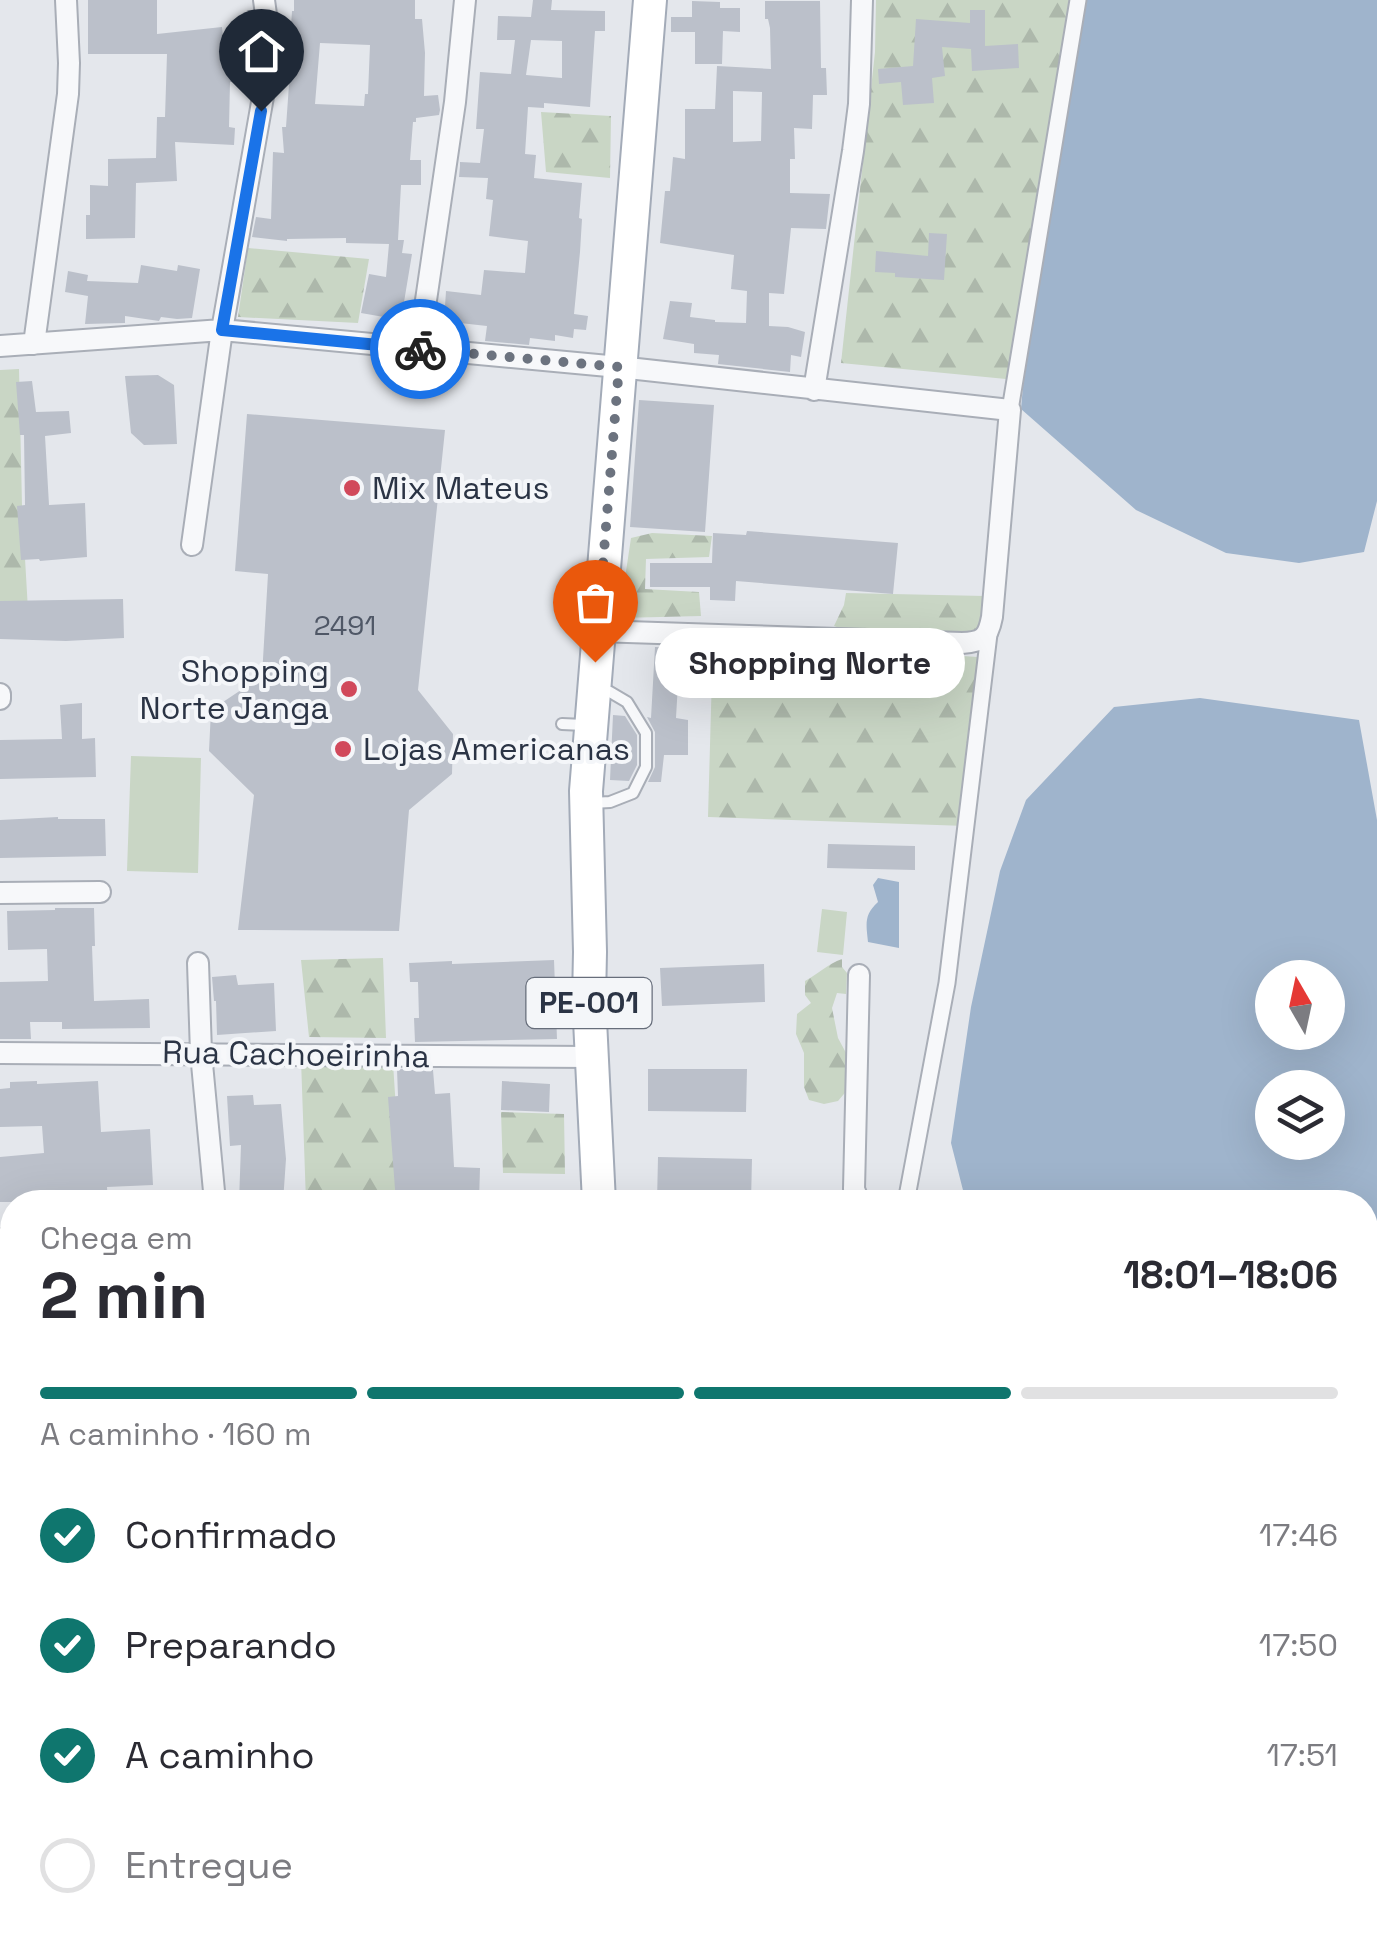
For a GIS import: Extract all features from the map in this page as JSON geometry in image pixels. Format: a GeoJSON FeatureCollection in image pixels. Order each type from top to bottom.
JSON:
{"type":"FeatureCollection","features":[{"type":"Feature","properties":{"kind":"main road","name":"PE-001"},"geometry":{"type":"LineString","coordinates":[[598,1190],[591,1057],[586,803],[576,725],[593,689],[597,631],[584,583],[619,367],[650,0]]}},
{"type":"Feature","properties":{"kind":"street"},"geometry":{"type":"LineString","coordinates":[[34,344],[68,94],[66,0]]}},
{"type":"Feature","properties":{"kind":"street"},"geometry":{"type":"LineString","coordinates":[[192,546],[222,330],[268,74],[270,44],[264,0]]}},
{"type":"Feature","properties":{"kind":"street"},"geometry":{"type":"LineString","coordinates":[[419,348],[455,102],[465,0]]}},
{"type":"Feature","properties":{"kind":"street"},"geometry":{"type":"LineString","coordinates":[[814,390],[854,151],[862,0]]}},
{"type":"Feature","properties":{"kind":"street"},"geometry":{"type":"LineString","coordinates":[[908,1190],[947,984],[992,618],[1010,410],[1078,0]]}},
{"type":"Feature","properties":{"kind":"street"},"geometry":{"type":"LineString","coordinates":[[0,346],[222,330],[619,367],[1010,410]]}},
{"type":"Feature","properties":{"kind":"street"},"geometry":{"type":"LineString","coordinates":[[597,631],[962,644],[980,642],[988,634]]}},
{"type":"Feature","properties":{"kind":"street"},"geometry":{"type":"LineString","coordinates":[[0,892],[100,892]]}},
{"type":"Feature","properties":{"kind":"street"},"geometry":{"type":"LineString","coordinates":[[198,963],[201,1053],[214,1190]]}},
{"type":"Feature","properties":{"kind":"street"},"geometry":{"type":"LineString","coordinates":[[854,1190],[859,974]]}},
{"type":"Feature","properties":{"kind":"street","name":"Rua Cachoeirinha"},"geometry":{"type":"LineString","coordinates":[[0,1053],[591,1057]]}},
{"type":"Feature","properties":{"kind":"lane"},"geometry":{"type":"LineString","coordinates":[[586,803],[610,802],[633,792],[646,767],[646,733],[626,702],[610,692],[593,689]]}},
{"type":"Feature","properties":{"kind":"green space"},"geometry":{"type":"Polygon","coordinates":[[[876,0],[1077,0],[1006,379],[841,363],[875,52],[876,0]]]}},
{"type":"Feature","properties":{"kind":"green space"},"geometry":{"type":"Polygon","coordinates":[[[541,112],[611,116],[610,178],[546,172],[541,112]]]}},
{"type":"Feature","properties":{"kind":"green space"},"geometry":{"type":"Polygon","coordinates":[[[248,248],[369,259],[358,323],[238,317],[248,248]]]}},
{"type":"Feature","properties":{"kind":"green space"},"geometry":{"type":"Polygon","coordinates":[[[19,369],[28,610],[0,609],[0,370],[19,369]]]}},
{"type":"Feature","properties":{"kind":"green space"},"geometry":{"type":"Polygon","coordinates":[[[652,533],[712,536],[709,557],[646,559],[645,589],[699,592],[701,616],[619,618],[631,538],[652,533]]]}},
{"type":"Feature","properties":{"kind":"green space"},"geometry":{"type":"Polygon","coordinates":[[[846,593],[985,596],[982,638],[854,633],[834,626],[846,593]]]}},
{"type":"Feature","properties":{"kind":"green space"},"geometry":{"type":"Polygon","coordinates":[[[713,638],[991,658],[966,826],[708,817],[713,638]]]}},
{"type":"Feature","properties":{"kind":"green space"},"geometry":{"type":"Polygon","coordinates":[[[131,756],[201,758],[198,873],[127,871],[131,756]]]}},
{"type":"Feature","properties":{"kind":"green space"},"geometry":{"type":"Polygon","coordinates":[[[822,909],[847,912],[843,955],[817,952],[822,909]]]}},
{"type":"Feature","properties":{"kind":"green space"},"geometry":{"type":"Polygon","coordinates":[[[383,958],[386,1038],[309,1037],[301,960],[383,958]]]}},
{"type":"Feature","properties":{"kind":"green space"},"geometry":{"type":"Polygon","coordinates":[[[842,959],[847,973],[846,994],[837,993],[832,1008],[838,1038],[852,1064],[849,1088],[838,1101],[824,1104],[809,1100],[804,1087],[804,1053],[796,1034],[797,1014],[811,1003],[805,995],[805,981],[842,959]]]}},
{"type":"Feature","properties":{"kind":"green space"},"geometry":{"type":"Polygon","coordinates":[[[301,1060],[393,1063],[401,1190],[306,1190],[301,1060]]]}},
{"type":"Feature","properties":{"kind":"green space"},"geometry":{"type":"Polygon","coordinates":[[[501,1112],[564,1114],[565,1174],[503,1173],[501,1112]]]}},
{"type":"Feature","properties":{"kind":"water"},"geometry":{"type":"Polygon","coordinates":[[[1079,0],[1377,0],[1377,501],[1364,552],[1299,563],[1226,553],[1136,510],[1021,409],[1030,305],[1079,0]]]}},
{"type":"Feature","properties":{"kind":"water"},"geometry":{"type":"Polygon","coordinates":[[[1200,698],[1359,720],[1377,820],[1377,1190],[963,1190],[951,1143],[971,1007],[1000,871],[1026,800],[1114,707],[1200,698]]]}},
{"type":"Feature","properties":{"kind":"water"},"geometry":{"type":"Polygon","coordinates":[[[878,878],[899,882],[899,948],[868,942],[867,920],[878,902],[873,885],[878,878]]]}},
{"type":"Feature","properties":{"kind":"building"},"geometry":{"type":"Polygon","coordinates":[[[88,0],[157,0],[157,34],[222,27],[225,57],[234,57],[229,127],[235,128],[234,145],[175,142],[177,181],[136,183],[135,238],[86,239],[90,185],[108,186],[108,159],[156,158],[157,117],[165,117],[167,54],[88,54],[88,0]]]}},
{"type":"Feature","properties":{"kind":"building"},"geometry":{"type":"Polygon","coordinates":[[[294,0],[415,0],[415,19],[422,19],[424,96],[438,95],[440,110],[439,115],[416,118],[413,122],[410,160],[421,160],[421,185],[401,185],[398,240],[404,240],[402,253],[412,254],[401,320],[361,313],[369,274],[386,277],[389,244],[346,243],[346,238],[287,241],[252,237],[256,217],[271,219],[273,152],[284,153],[282,127],[286,127],[294,0]],[[320,43],[315,104],[364,106],[370,45],[320,43]]]}},
{"type":"Feature","properties":{"kind":"building"},"geometry":{"type":"Polygon","coordinates":[[[533,0],[552,0],[551,10],[605,11],[605,31],[595,31],[590,107],[544,103],[544,108],[528,107],[525,154],[536,155],[534,178],[582,183],[574,314],[588,316],[586,330],[574,329],[573,338],[555,335],[555,341],[530,338],[529,345],[485,341],[487,326],[460,323],[458,338],[443,337],[446,291],[481,295],[484,270],[525,273],[528,241],[489,236],[493,200],[486,199],[488,178],[459,177],[460,162],[480,163],[484,129],[476,129],[480,72],[511,74],[515,40],[497,40],[498,16],[531,17],[533,0]],[[531,40],[526,75],[562,78],[562,41],[531,40]]]}},
{"type":"Feature","properties":{"kind":"building"},"geometry":{"type":"Polygon","coordinates":[[[692,1],[720,2],[720,8],[740,8],[740,32],[723,31],[722,64],[695,64],[695,32],[671,32],[671,17],[692,17],[692,1]]]}},
{"type":"Feature","properties":{"kind":"building"},"geometry":{"type":"Polygon","coordinates":[[[765,1],[820,1],[821,68],[826,68],[827,95],[813,95],[812,129],[794,128],[790,193],[830,194],[826,229],[791,228],[784,294],[769,293],[769,326],[805,332],[801,357],[791,355],[790,372],[718,364],[719,355],[694,353],[694,344],[663,339],[670,301],[692,303],[690,317],[746,323],[747,291],[731,289],[734,255],[660,243],[673,157],[685,159],[685,109],[715,109],[717,66],[771,69],[770,28],[765,19],[765,1]],[[733,91],[733,142],[761,141],[762,92],[733,91]]]}},
{"type":"Feature","properties":{"kind":"building"},"geometry":{"type":"Polygon","coordinates":[[[970,10],[985,10],[985,46],[1018,44],[1019,68],[972,71],[971,49],[942,47],[945,76],[932,78],[934,103],[903,105],[901,82],[879,84],[878,69],[913,66],[916,19],[970,23],[970,10]]]}},
{"type":"Feature","properties":{"kind":"building"},"geometry":{"type":"Polygon","coordinates":[[[929,233],[947,234],[944,280],[875,272],[876,251],[928,256],[929,233]]]}},
{"type":"Feature","properties":{"kind":"building"},"geometry":{"type":"Polygon","coordinates":[[[141,265],[177,271],[178,265],[200,269],[192,318],[161,317],[159,321],[125,316],[125,323],[85,324],[88,296],[65,292],[68,271],[88,275],[87,281],[138,283],[141,265]]]}},
{"type":"Feature","properties":{"kind":"building"},"geometry":{"type":"Polygon","coordinates":[[[158,375],[174,385],[177,444],[144,445],[131,433],[125,376],[158,375]]]}},
{"type":"Feature","properties":{"kind":"building"},"geometry":{"type":"Polygon","coordinates":[[[32,381],[36,412],[69,411],[71,433],[45,436],[49,505],[85,503],[87,557],[21,560],[17,506],[25,505],[24,435],[20,435],[16,382],[32,381]]]}},
{"type":"Feature","properties":{"kind":"building"},"geometry":{"type":"Polygon","coordinates":[[[639,400],[714,405],[705,532],[630,527],[639,400]]]}},
{"type":"Feature","properties":{"kind":"building"},"geometry":{"type":"Polygon","coordinates":[[[247,414],[445,430],[418,690],[453,734],[452,774],[409,810],[399,931],[238,930],[254,795],[209,751],[211,710],[262,676],[268,574],[235,571],[247,414]]]}},
{"type":"Feature","properties":{"kind":"building"},"geometry":{"type":"Polygon","coordinates":[[[747,531],[898,543],[893,594],[736,581],[735,601],[710,600],[710,587],[650,587],[650,563],[712,563],[713,533],[746,535],[747,531]]]}},
{"type":"Feature","properties":{"kind":"building"},"geometry":{"type":"Polygon","coordinates":[[[123,599],[124,638],[0,639],[0,601],[123,599]]]}},
{"type":"Feature","properties":{"kind":"building"},"geometry":{"type":"Polygon","coordinates":[[[655,647],[680,648],[676,718],[688,720],[688,755],[664,755],[661,782],[648,782],[655,767],[655,732],[647,717],[651,718],[655,647]]]}},
{"type":"Feature","properties":{"kind":"building"},"geometry":{"type":"Polygon","coordinates":[[[82,703],[82,739],[95,738],[96,777],[0,779],[0,740],[62,739],[60,705],[82,703]]]}},
{"type":"Feature","properties":{"kind":"building"},"geometry":{"type":"Polygon","coordinates":[[[613,715],[625,716],[637,735],[637,765],[629,781],[610,780],[613,715]]]}},
{"type":"Feature","properties":{"kind":"building"},"geometry":{"type":"Polygon","coordinates":[[[105,819],[106,856],[0,858],[0,820],[105,819]]]}},
{"type":"Feature","properties":{"kind":"building"},"geometry":{"type":"Polygon","coordinates":[[[828,844],[915,846],[915,870],[827,868],[828,844]]]}},
{"type":"Feature","properties":{"kind":"building"},"geometry":{"type":"Polygon","coordinates":[[[94,908],[94,1001],[149,999],[150,1028],[62,1029],[62,1022],[30,1022],[31,1039],[0,1039],[0,982],[48,981],[47,949],[8,950],[7,911],[94,908]]]}},
{"type":"Feature","properties":{"kind":"building"},"geometry":{"type":"Polygon","coordinates":[[[554,960],[557,1039],[415,1042],[418,982],[410,982],[409,963],[554,960]]]}},
{"type":"Feature","properties":{"kind":"building"},"geometry":{"type":"Polygon","coordinates":[[[764,964],[765,1002],[662,1006],[660,968],[764,964]]]}},
{"type":"Feature","properties":{"kind":"building"},"geometry":{"type":"Polygon","coordinates":[[[236,975],[238,985],[274,983],[276,1031],[217,1035],[212,977],[236,975]]]}},
{"type":"Feature","properties":{"kind":"building"},"geometry":{"type":"Polygon","coordinates":[[[397,1069],[433,1070],[435,1094],[450,1093],[454,1167],[480,1168],[479,1190],[395,1190],[388,1097],[398,1096],[397,1069]]]}},
{"type":"Feature","properties":{"kind":"building"},"geometry":{"type":"Polygon","coordinates":[[[648,1069],[747,1069],[746,1112],[648,1111],[648,1069]]]}},
{"type":"Feature","properties":{"kind":"building"},"geometry":{"type":"Polygon","coordinates":[[[98,1081],[101,1132],[150,1129],[153,1185],[107,1187],[107,1190],[0,1190],[0,1157],[44,1153],[42,1126],[0,1127],[0,1089],[10,1088],[10,1082],[98,1081]]]}},
{"type":"Feature","properties":{"kind":"building"},"geometry":{"type":"Polygon","coordinates":[[[502,1081],[550,1084],[549,1112],[501,1110],[502,1081]]]}},
{"type":"Feature","properties":{"kind":"building"},"geometry":{"type":"Polygon","coordinates":[[[253,1095],[254,1105],[281,1104],[286,1159],[284,1190],[239,1190],[241,1145],[230,1146],[227,1096],[253,1095]]]}},
{"type":"Feature","properties":{"kind":"building"},"geometry":{"type":"Polygon","coordinates":[[[658,1157],[752,1159],[751,1190],[657,1190],[658,1157]]]}},
{"type":"Feature","properties":{"kind":"way so far"},"geometry":{"type":"LineString","coordinates":[[420,349],[619,367],[595,662]]}},
{"type":"Feature","properties":{"kind":"place","name":"Mix Mateus"},"geometry":{"type":"Point","coordinates":[352,488]}},
{"type":"Feature","properties":{"kind":"place","name":"Shopping Norte"},"geometry":{"type":"Point","coordinates":[595,662]}},
{"type":"Feature","properties":{"kind":"place","name":"Shopping Norte Janga"},"geometry":{"type":"Point","coordinates":[349,689]}},
{"type":"Feature","properties":{"kind":"place","name":"Lojas Americanas"},"geometry":{"type":"Point","coordinates":[343,749]}},
{"type":"Feature","properties":{"kind":"route"},"geometry":{"type":"LineString","coordinates":[[261,111],[222,330],[420,349]]}}]}
